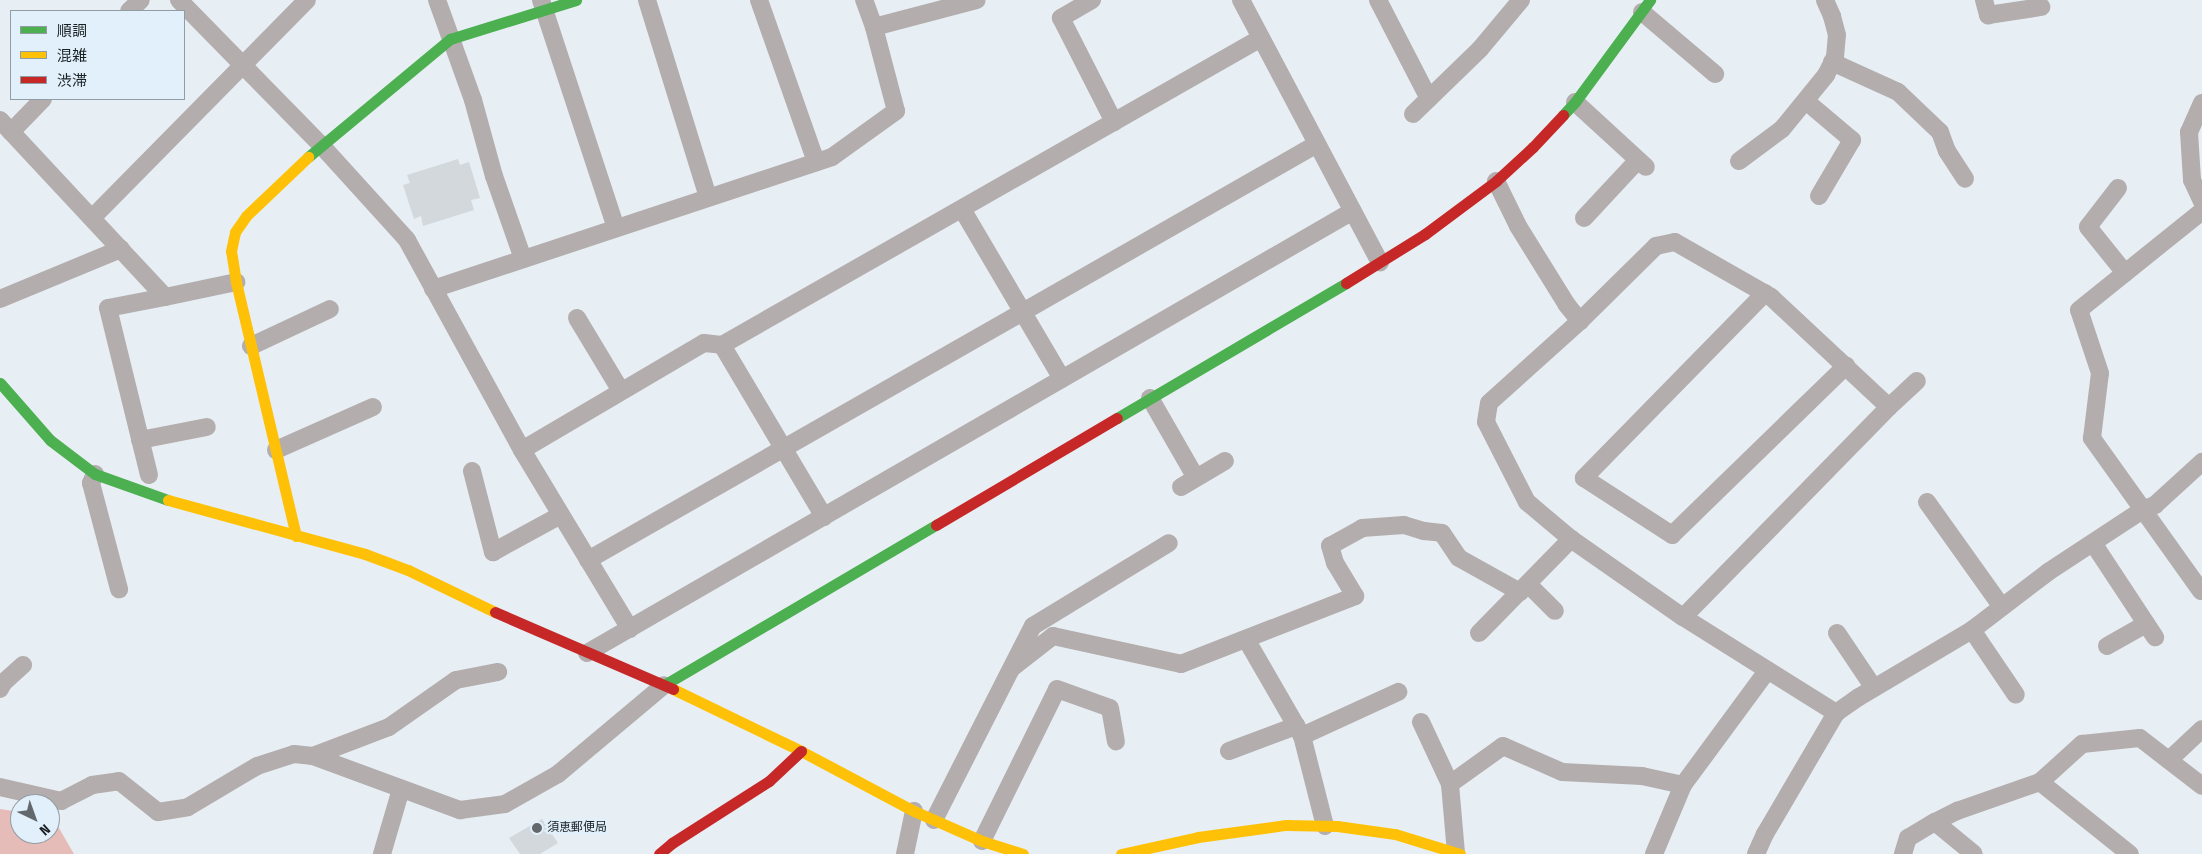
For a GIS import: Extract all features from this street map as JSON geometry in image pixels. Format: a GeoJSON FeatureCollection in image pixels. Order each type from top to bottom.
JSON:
{"type":"FeatureCollection","features":[{"type":"Feature","properties":{"kind":"street"},"geometry":{"type":"LineString","coordinates":[[131,10],[140,0]]}},
{"type":"Feature","properties":{"kind":"street"},"geometry":{"type":"LineString","coordinates":[[179,0],[321,145],[408,240],[522,450],[630,629]]}},
{"type":"Feature","properties":{"kind":"street"},"geometry":{"type":"LineString","coordinates":[[92,218],[307,0]]}},
{"type":"Feature","properties":{"kind":"street"},"geometry":{"type":"LineString","coordinates":[[437,0],[473,100],[494,176],[522,259]]}},
{"type":"Feature","properties":{"kind":"street"},"geometry":{"type":"LineString","coordinates":[[296,536],[236,282],[231,251],[236,232],[246,216],[321,145],[450,40],[543,5],[576,0]]}},
{"type":"Feature","properties":{"kind":"street"},"geometry":{"type":"LineString","coordinates":[[647,0],[708,197]]}},
{"type":"Feature","properties":{"kind":"street"},"geometry":{"type":"LineString","coordinates":[[759,0],[816,162]]}},
{"type":"Feature","properties":{"kind":"street"},"geometry":{"type":"LineString","coordinates":[[433,289],[832,157],[896,111],[874,27],[864,0]]}},
{"type":"Feature","properties":{"kind":"street"},"geometry":{"type":"LineString","coordinates":[[874,27],[977,0]]}},
{"type":"Feature","properties":{"kind":"street"},"geometry":{"type":"LineString","coordinates":[[1092,0],[1061,18],[1114,122]]}},
{"type":"Feature","properties":{"kind":"street"},"geometry":{"type":"LineString","coordinates":[[1240,0],[1380,263]]}},
{"type":"Feature","properties":{"kind":"street"},"geometry":{"type":"LineString","coordinates":[[1378,0],[1429,99]]}},
{"type":"Feature","properties":{"kind":"street"},"geometry":{"type":"LineString","coordinates":[[1739,161],[1782,129],[1807,102],[1826,75],[1832,62],[1837,35],[1825,0]]}},
{"type":"Feature","properties":{"kind":"street"},"geometry":{"type":"LineString","coordinates":[[1984,0],[1988,15],[2041,7]]}},
{"type":"Feature","properties":{"kind":"street"},"geometry":{"type":"LineString","coordinates":[[1413,114],[1480,50],[1512,4]]}},
{"type":"Feature","properties":{"kind":"street"},"geometry":{"type":"LineString","coordinates":[[543,5],[616,228]]}},
{"type":"Feature","properties":{"kind":"street"},"geometry":{"type":"LineString","coordinates":[[0,787],[61,801],[92,786],[119,781],[158,812],[188,807],[257,766],[294,754],[313,756],[460,810],[505,804],[558,774],[664,685],[1380,263],[1425,234],[1496,181],[1533,147],[1575,102],[1646,6],[1715,74]]}},
{"type":"Feature","properties":{"kind":"street"},"geometry":{"type":"LineString","coordinates":[[522,450],[704,343],[722,345],[1261,38]]}},
{"type":"Feature","properties":{"kind":"street"},"geometry":{"type":"LineString","coordinates":[[1832,62],[1898,92],[1940,132],[1947,151],[1965,179]]}},
{"type":"Feature","properties":{"kind":"street"},"geometry":{"type":"LineString","coordinates":[[42,100],[5,126],[165,297]]}},
{"type":"Feature","properties":{"kind":"street"},"geometry":{"type":"LineString","coordinates":[[1575,102],[1642,163],[1584,218]]}},
{"type":"Feature","properties":{"kind":"street"},"geometry":{"type":"LineString","coordinates":[[1807,102],[1852,140],[1819,196]]}},
{"type":"Feature","properties":{"kind":"street"},"geometry":{"type":"LineString","coordinates":[[2202,103],[2188,132],[2192,180],[2202,201]]}},
{"type":"Feature","properties":{"kind":"street"},"geometry":{"type":"LineString","coordinates":[[588,560],[1317,144]]}},
{"type":"Feature","properties":{"kind":"street"},"geometry":{"type":"LineString","coordinates":[[1496,181],[1518,226],[1567,306],[1580,321]]}},
{"type":"Feature","properties":{"kind":"street"},"geometry":{"type":"LineString","coordinates":[[2118,188],[2088,227],[2126,273]]}},
{"type":"Feature","properties":{"kind":"street"},"geometry":{"type":"LineString","coordinates":[[962,209],[1062,379]]}},
{"type":"Feature","properties":{"kind":"street"},"geometry":{"type":"LineString","coordinates":[[587,653],[1353,211]]}},
{"type":"Feature","properties":{"kind":"street"},"geometry":{"type":"LineString","coordinates":[[2201,591],[2092,438],[2100,373],[2079,310],[2202,211]]}},
{"type":"Feature","properties":{"kind":"street"},"geometry":{"type":"LineString","coordinates":[[1836,714],[1682,617],[1571,539],[1527,502],[1486,422],[1489,403],[1580,321],[1656,246],[1675,242],[1772,297],[1889,408]]}},
{"type":"Feature","properties":{"kind":"street"},"geometry":{"type":"LineString","coordinates":[[0,299],[121,249]]}},
{"type":"Feature","properties":{"kind":"street"},"geometry":{"type":"LineString","coordinates":[[149,475],[108,308],[236,282]]}},
{"type":"Feature","properties":{"kind":"street"},"geometry":{"type":"LineString","coordinates":[[1765,293],[1584,478],[1672,534],[1846,366]]}},
{"type":"Feature","properties":{"kind":"street"},"geometry":{"type":"LineString","coordinates":[[251,346],[330,309]]}},
{"type":"Feature","properties":{"kind":"street"},"geometry":{"type":"LineString","coordinates":[[577,318],[621,391]]}},
{"type":"Feature","properties":{"kind":"street"},"geometry":{"type":"LineString","coordinates":[[722,345],[824,517]]}},
{"type":"Feature","properties":{"kind":"street"},"geometry":{"type":"LineString","coordinates":[[1682,617],[1917,381]]}},
{"type":"Feature","properties":{"kind":"street"},"geometry":{"type":"LineString","coordinates":[[3,393],[50,440],[95,474],[153,496],[365,554],[408,570],[587,653],[664,685],[800,751],[914,811],[982,841],[1023,854]]}},
{"type":"Feature","properties":{"kind":"street"},"geometry":{"type":"LineString","coordinates":[[1150,398],[1196,478]]}},
{"type":"Feature","properties":{"kind":"street"},"geometry":{"type":"LineString","coordinates":[[276,450],[373,407]]}},
{"type":"Feature","properties":{"kind":"street"},"geometry":{"type":"LineString","coordinates":[[140,440],[207,427]]}},
{"type":"Feature","properties":{"kind":"street"},"geometry":{"type":"LineString","coordinates":[[1181,487],[1225,461]]}},
{"type":"Feature","properties":{"kind":"street"},"geometry":{"type":"LineString","coordinates":[[1756,854],[1764,834],[1836,714],[1874,688],[1972,630],[2048,572],[2144,509],[2155,505],[2202,462]]}},
{"type":"Feature","properties":{"kind":"street"},"geometry":{"type":"LineString","coordinates":[[472,471],[493,552],[560,515]]}},
{"type":"Feature","properties":{"kind":"street"},"geometry":{"type":"LineString","coordinates":[[95,474],[91,484],[119,589]]}},
{"type":"Feature","properties":{"kind":"street"},"geometry":{"type":"LineString","coordinates":[[1927,502],[2002,607]]}},
{"type":"Feature","properties":{"kind":"street"},"geometry":{"type":"LineString","coordinates":[[1012,668],[1053,636],[1181,664],[1355,596],[1335,563],[1330,546],[1362,528],[1404,525],[1442,533],[1460,558],[1524,588],[1554,611]]}},
{"type":"Feature","properties":{"kind":"street"},"geometry":{"type":"LineString","coordinates":[[1479,634],[1571,539]]}},
{"type":"Feature","properties":{"kind":"street"},"geometry":{"type":"LineString","coordinates":[[934,820],[1033,626],[1169,543]]}},
{"type":"Feature","properties":{"kind":"street"},"geometry":{"type":"LineString","coordinates":[[2092,543],[2150,631],[2107,646]]}},
{"type":"Feature","properties":{"kind":"street"},"geometry":{"type":"LineString","coordinates":[[1972,630],[2016,695]]}},
{"type":"Feature","properties":{"kind":"street"},"geometry":{"type":"LineString","coordinates":[[1837,633],[1874,688]]}},
{"type":"Feature","properties":{"kind":"street"},"geometry":{"type":"LineString","coordinates":[[1246,639],[1299,731],[1325,826]]}},
{"type":"Feature","properties":{"kind":"street"},"geometry":{"type":"LineString","coordinates":[[0,689],[3,683],[23,665]]}},
{"type":"Feature","properties":{"kind":"street"},"geometry":{"type":"LineString","coordinates":[[1654,854],[1683,785],[1767,671]]}},
{"type":"Feature","properties":{"kind":"street"},"geometry":{"type":"LineString","coordinates":[[313,756],[389,727],[456,680],[498,672]]}},
{"type":"Feature","properties":{"kind":"street"},"geometry":{"type":"LineString","coordinates":[[982,841],[1056,689],[1110,708],[1116,741]]}},
{"type":"Feature","properties":{"kind":"street"},"geometry":{"type":"LineString","coordinates":[[1229,751],[1299,731],[1398,692]]}},
{"type":"Feature","properties":{"kind":"street"},"geometry":{"type":"LineString","coordinates":[[1121,854],[1254,828],[1286,825],[1325,826],[1395,834],[1458,853],[1450,784],[1421,722]]}},
{"type":"Feature","properties":{"kind":"street"},"geometry":{"type":"LineString","coordinates":[[2169,760],[2202,729]]}},
{"type":"Feature","properties":{"kind":"street"},"geometry":{"type":"LineString","coordinates":[[1903,854],[1908,838],[1957,811],[2040,782],[2082,744],[2140,738],[2202,786]]}},
{"type":"Feature","properties":{"kind":"street"},"geometry":{"type":"LineString","coordinates":[[1450,784],[1503,746],[1562,772],[1642,776],[1683,785]]}},
{"type":"Feature","properties":{"kind":"street"},"geometry":{"type":"LineString","coordinates":[[659,854],[672,843],[769,781],[800,751]]}},
{"type":"Feature","properties":{"kind":"street"},"geometry":{"type":"LineString","coordinates":[[2040,782],[2130,854]]}},
{"type":"Feature","properties":{"kind":"street"},"geometry":{"type":"LineString","coordinates":[[382,854],[401,789]]}},
{"type":"Feature","properties":{"kind":"street"},"geometry":{"type":"LineString","coordinates":[[905,854],[914,811]]}},
{"type":"Feature","properties":{"kind":"street"},"geometry":{"type":"LineString","coordinates":[[1935,822],[1974,854]]}},
{"type":"Feature","properties":{"kind":"shaded area"},"geometry":{"type":"Polygon","coordinates":[[[0,809],[10,810],[10,844],[60,844],[60,830],[74,854],[0,854],[0,809]]]}},
{"type":"Feature","properties":{"kind":"building"},"geometry":{"type":"Polygon","coordinates":[[[458,159],[460,165],[469,162],[480,198],[471,200],[474,210],[423,226],[421,216],[414,219],[403,185],[410,183],[407,175],[458,159]]]}},
{"type":"Feature","properties":{"kind":"building","name":"須恵郵便局"},"geometry":{"type":"Polygon","coordinates":[[[542,819],[558,843],[540,854],[520,854],[509,838],[542,819]]]}},
{"type":"Feature","properties":{"kind":"traffic: fast"},"geometry":{"type":"LineString","coordinates":[[308,157],[450,39],[576,0]]}},
{"type":"Feature","properties":{"kind":"traffic: fast"},"geometry":{"type":"LineString","coordinates":[[1563,115],[1575,102],[1650,0]]}},
{"type":"Feature","properties":{"kind":"traffic: fast"},"geometry":{"type":"LineString","coordinates":[[1117,418],[1346,283]]}},
{"type":"Feature","properties":{"kind":"traffic: fast"},"geometry":{"type":"LineString","coordinates":[[0,383],[50,440],[95,474],[168,500]]}},
{"type":"Feature","properties":{"kind":"traffic: fast"},"geometry":{"type":"LineString","coordinates":[[664,685],[936,525]]}},
{"type":"Feature","properties":{"kind":"traffic: slow"},"geometry":{"type":"LineString","coordinates":[[296,536],[236,282],[231,251],[235,232],[246,216],[308,157]]}},
{"type":"Feature","properties":{"kind":"traffic: slow"},"geometry":{"type":"LineString","coordinates":[[168,500],[365,554],[408,570],[495,612]]}},
{"type":"Feature","properties":{"kind":"traffic: slow"},"geometry":{"type":"LineString","coordinates":[[673,689],[801,751],[914,811],[982,841],[1023,854]]}},
{"type":"Feature","properties":{"kind":"traffic: slow"},"geometry":{"type":"LineString","coordinates":[[1121,854],[1198,837],[1286,825],[1337,826],[1395,834],[1460,854]]}},
{"type":"Feature","properties":{"kind":"traffic: jam"},"geometry":{"type":"LineString","coordinates":[[1346,283],[1425,234],[1496,181],[1533,147],[1563,115]]}},
{"type":"Feature","properties":{"kind":"traffic: jam"},"geometry":{"type":"LineString","coordinates":[[936,525],[1117,418]]}},
{"type":"Feature","properties":{"kind":"traffic: jam"},"geometry":{"type":"LineString","coordinates":[[495,612],[673,689]]}},
{"type":"Feature","properties":{"kind":"traffic: jam"},"geometry":{"type":"LineString","coordinates":[[659,854],[672,843],[769,781],[801,751]]}},
{"type":"Feature","properties":{"kind":"place","name":"須恵郵便局"},"geometry":{"type":"Point","coordinates":[537,828]}}]}
